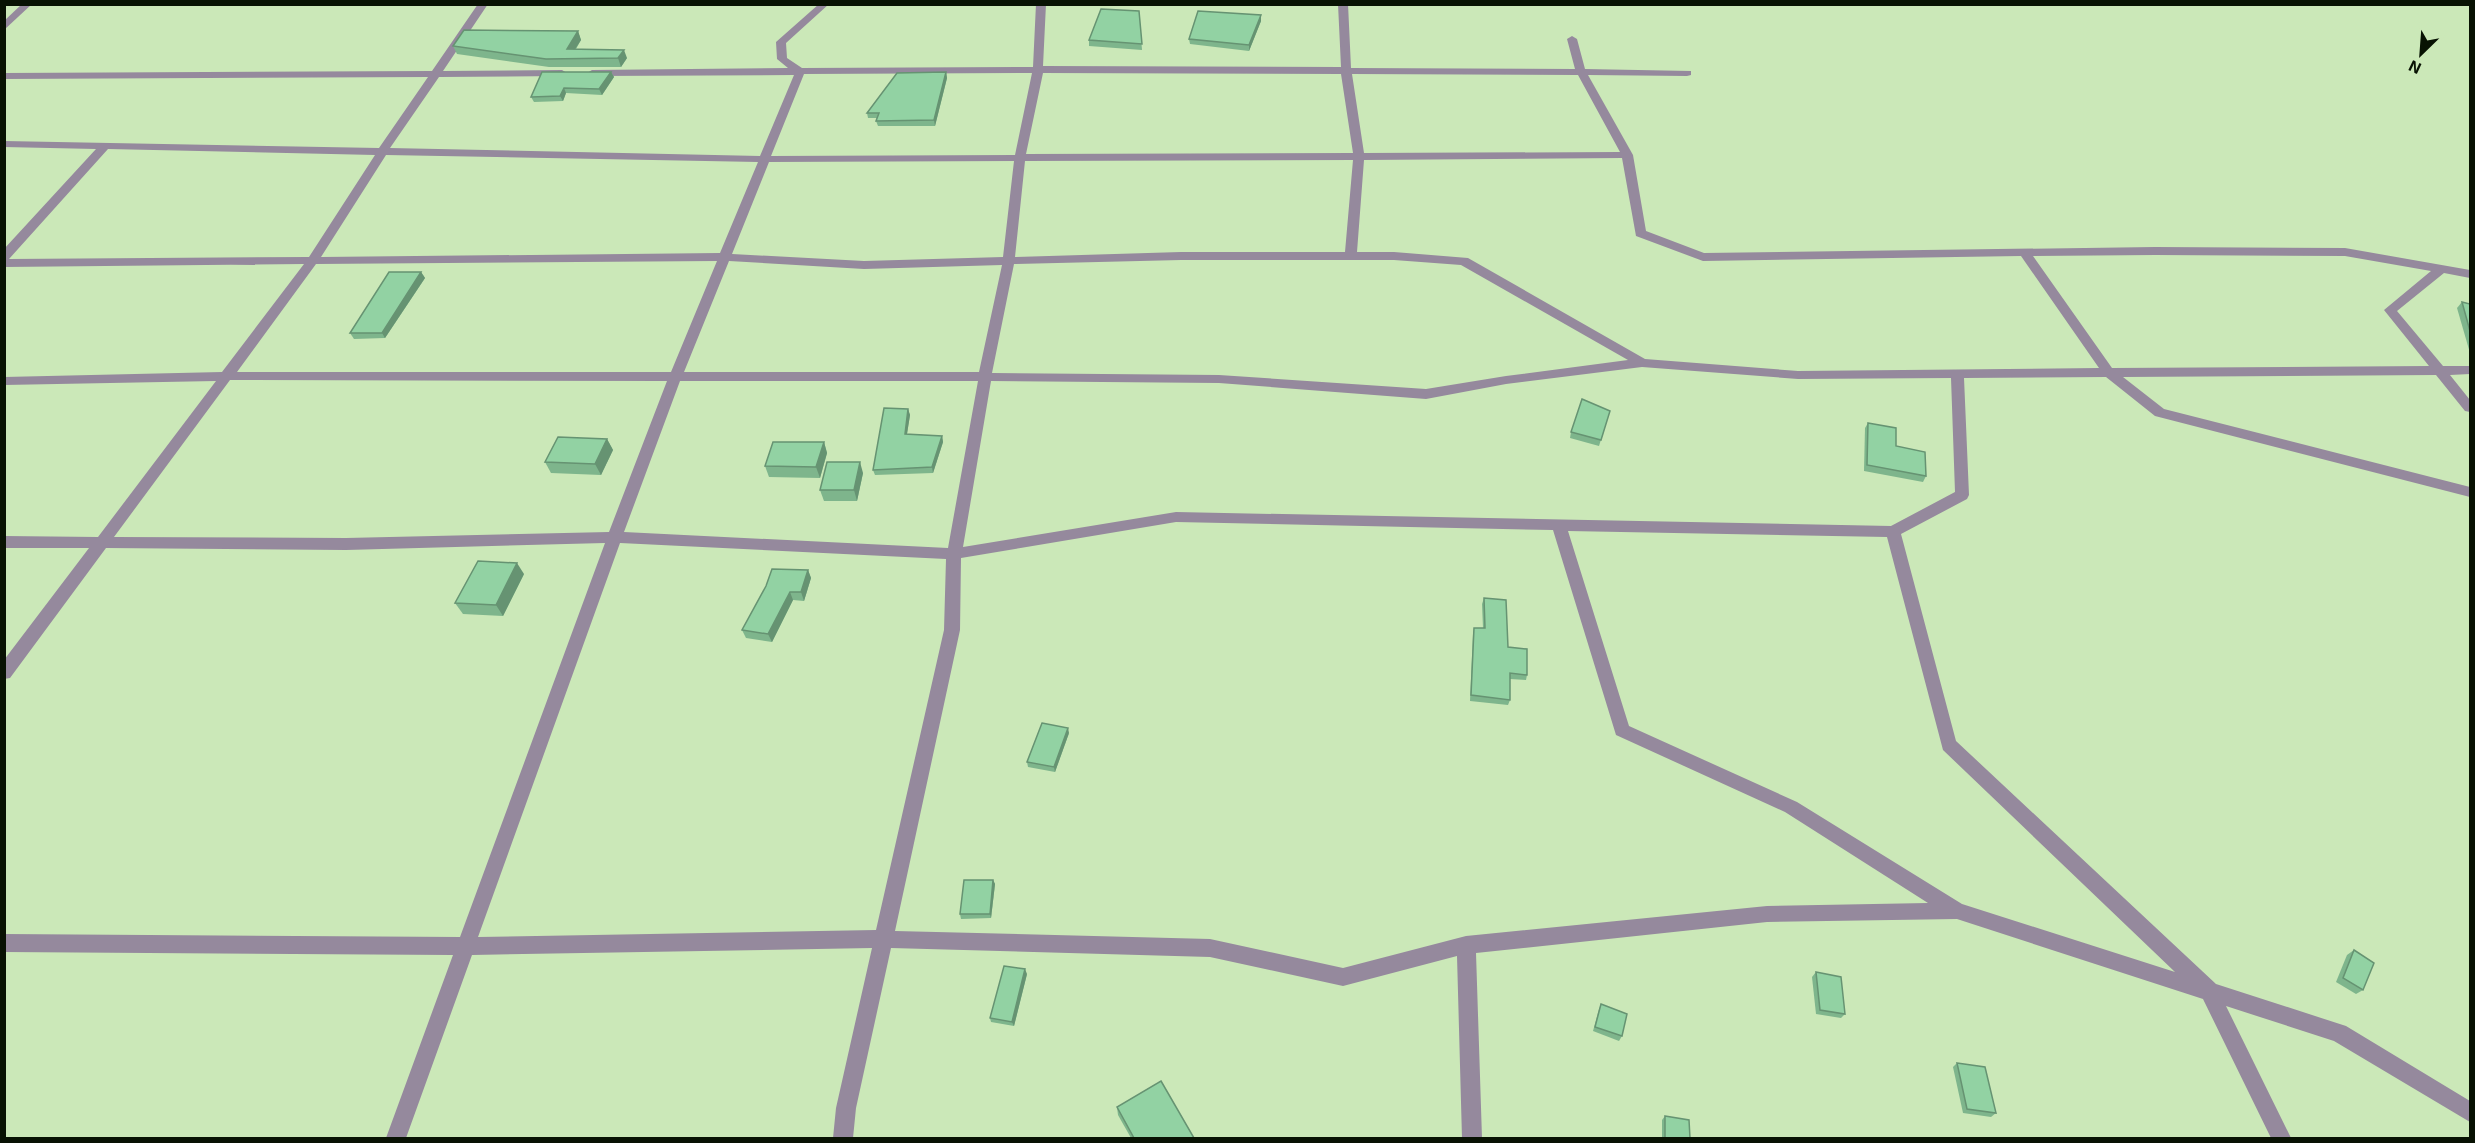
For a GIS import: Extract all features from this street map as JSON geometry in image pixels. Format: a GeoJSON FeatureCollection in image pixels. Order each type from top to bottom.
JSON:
{"type":"FeatureCollection","features":[{"type":"Feature","properties":{"kind":"street"},"geometry":{"type":"LineString","coordinates":[[4,27],[28,4]]}},
{"type":"Feature","properties":{"kind":"street"},"geometry":{"type":"LineString","coordinates":[[4,673],[313,260],[382,152],[483,4]]}},
{"type":"Feature","properties":{"kind":"street"},"geometry":{"type":"LineString","coordinates":[[800,72],[782,59],[781,42],[825,4]]}},
{"type":"Feature","properties":{"kind":"street"},"geometry":{"type":"LineString","coordinates":[[843,1138],[846,1108],[952,630],[954,554],[985,376],[1009,261],[1020,158],[1038,70],[1041,4]]}},
{"type":"Feature","properties":{"kind":"street"},"geometry":{"type":"LineString","coordinates":[[1343,4],[1346,71],[1359,156],[1351,256]]}},
{"type":"Feature","properties":{"kind":"street"},"geometry":{"type":"LineString","coordinates":[[1572,39],[1581,72],[1627,155],[1640,232],[1703,257],[2345,252],[2470,274]]}},
{"type":"Feature","properties":{"kind":"street"},"geometry":{"type":"LineString","coordinates":[[4,76],[1038,70],[1687,73]]}},
{"type":"Feature","properties":{"kind":"street"},"geometry":{"type":"LineString","coordinates":[[396,1138],[614,537],[675,378],[800,72]]}},
{"type":"Feature","properties":{"kind":"street"},"geometry":{"type":"LineString","coordinates":[[4,144],[765,159],[1627,155]]}},
{"type":"Feature","properties":{"kind":"street"},"geometry":{"type":"LineString","coordinates":[[4,257],[105,146]]}},
{"type":"Feature","properties":{"kind":"street"},"geometry":{"type":"LineString","coordinates":[[2025,253],[2108,372],[2160,413],[2470,492]]}},
{"type":"Feature","properties":{"kind":"street"},"geometry":{"type":"LineString","coordinates":[[4,263],[725,257],[864,265],[1181,256],[1351,256],[1464,261],[1642,363]]}},
{"type":"Feature","properties":{"kind":"street"},"geometry":{"type":"LineString","coordinates":[[2441,269],[2390,310],[2470,408]]}},
{"type":"Feature","properties":{"kind":"street"},"geometry":{"type":"LineString","coordinates":[[4,381],[226,376],[675,378],[985,376],[1219,379],[1426,394],[1506,380],[1642,363],[1798,375],[2470,370]]}},
{"type":"Feature","properties":{"kind":"street"},"geometry":{"type":"LineString","coordinates":[[4,542],[346,544],[614,537],[954,554],[1176,517],[1893,532],[1962,495],[1957,373]]}},
{"type":"Feature","properties":{"kind":"street"},"geometry":{"type":"LineString","coordinates":[[1559,525],[1622,730],[1791,807],[1957,911],[2339,1033],[2470,1113]]}},
{"type":"Feature","properties":{"kind":"street"},"geometry":{"type":"LineString","coordinates":[[1893,532],[1949,745],[2209,991],[2281,1138]]}},
{"type":"Feature","properties":{"kind":"street"},"geometry":{"type":"LineString","coordinates":[[4,943],[466,946],[884,939],[1210,948],[1343,977],[1466,945],[1767,914],[1957,911]]}},
{"type":"Feature","properties":{"kind":"street"},"geometry":{"type":"LineString","coordinates":[[1466,945],[1472,1138]]}},
{"type":"Feature","properties":{"kind":"building"},"geometry":{"type":"Polygon","coordinates":[[[1101,9],[1139,11],[1142,44],[1089,40],[1101,9]]]}},
{"type":"Feature","properties":{"kind":"building"},"geometry":{"type":"Polygon","coordinates":[[[1198,11],[1261,15],[1249,45],[1189,39],[1198,11]]]}},
{"type":"Feature","properties":{"kind":"building"},"geometry":{"type":"Polygon","coordinates":[[[464,30],[578,31],[567,49],[624,50],[618,58],[546,59],[453,46],[464,30]]]}},
{"type":"Feature","properties":{"kind":"building"},"geometry":{"type":"Polygon","coordinates":[[[542,72],[611,72],[599,89],[564,88],[560,96],[531,97],[542,72]]]}},
{"type":"Feature","properties":{"kind":"building"},"geometry":{"type":"Polygon","coordinates":[[[946,72],[934,120],[876,121],[879,113],[867,113],[897,73],[946,72]]]}},
{"type":"Feature","properties":{"kind":"building"},"geometry":{"type":"Polygon","coordinates":[[[389,272],[421,272],[382,333],[350,333],[389,272]]]}},
{"type":"Feature","properties":{"kind":"building"},"geometry":{"type":"Polygon","coordinates":[[[2462,302],[2470,304],[2470,331],[2462,302]]]}},
{"type":"Feature","properties":{"kind":"building"},"geometry":{"type":"Polygon","coordinates":[[[1582,399],[1610,411],[1601,440],[1571,432],[1582,399]]]}},
{"type":"Feature","properties":{"kind":"building"},"geometry":{"type":"Polygon","coordinates":[[[884,408],[908,409],[905,434],[942,436],[932,467],[873,470],[884,408]]]}},
{"type":"Feature","properties":{"kind":"building"},"geometry":{"type":"Polygon","coordinates":[[[1868,423],[1896,428],[1896,446],[1925,452],[1926,476],[1867,465],[1868,423]]]}},
{"type":"Feature","properties":{"kind":"building"},"geometry":{"type":"Polygon","coordinates":[[[558,437],[607,439],[595,464],[545,462],[558,437]]]}},
{"type":"Feature","properties":{"kind":"building"},"geometry":{"type":"Polygon","coordinates":[[[773,442],[824,442],[816,467],[765,466],[773,442]]]}},
{"type":"Feature","properties":{"kind":"building"},"geometry":{"type":"Polygon","coordinates":[[[827,462],[860,462],[854,490],[820,490],[827,462]]]}},
{"type":"Feature","properties":{"kind":"building"},"geometry":{"type":"Polygon","coordinates":[[[478,561],[517,563],[496,605],[455,603],[478,561]]]}},
{"type":"Feature","properties":{"kind":"building"},"geometry":{"type":"Polygon","coordinates":[[[772,569],[808,570],[801,592],[790,592],[768,634],[742,630],[766,586],[772,569]]]}},
{"type":"Feature","properties":{"kind":"building"},"geometry":{"type":"Polygon","coordinates":[[[1484,598],[1506,600],[1508,647],[1527,649],[1527,675],[1510,673],[1510,700],[1471,695],[1474,628],[1485,628],[1484,598]]]}},
{"type":"Feature","properties":{"kind":"building"},"geometry":{"type":"Polygon","coordinates":[[[1042,723],[1068,728],[1054,767],[1027,762],[1042,723]]]}},
{"type":"Feature","properties":{"kind":"building"},"geometry":{"type":"Polygon","coordinates":[[[964,880],[993,880],[990,914],[960,914],[964,880]]]}},
{"type":"Feature","properties":{"kind":"building"},"geometry":{"type":"Polygon","coordinates":[[[2354,950],[2374,963],[2363,990],[2343,978],[2354,950]]]}},
{"type":"Feature","properties":{"kind":"building"},"geometry":{"type":"Polygon","coordinates":[[[1004,966],[1025,969],[1012,1022],[990,1018],[1004,966]]]}},
{"type":"Feature","properties":{"kind":"building"},"geometry":{"type":"Polygon","coordinates":[[[1816,972],[1841,977],[1845,1014],[1820,1010],[1816,972]]]}},
{"type":"Feature","properties":{"kind":"building"},"geometry":{"type":"Polygon","coordinates":[[[1601,1004],[1627,1014],[1622,1036],[1595,1027],[1601,1004]]]}},
{"type":"Feature","properties":{"kind":"building"},"geometry":{"type":"Polygon","coordinates":[[[1957,1063],[1985,1067],[1996,1113],[1967,1109],[1957,1063]]]}},
{"type":"Feature","properties":{"kind":"building"},"geometry":{"type":"Polygon","coordinates":[[[1161,1081],[1194,1138],[1134,1138],[1117,1107],[1161,1081]]]}},
{"type":"Feature","properties":{"kind":"building"},"geometry":{"type":"Polygon","coordinates":[[[1665,1116],[1689,1120],[1690,1138],[1665,1138],[1665,1116]]]}}]}
